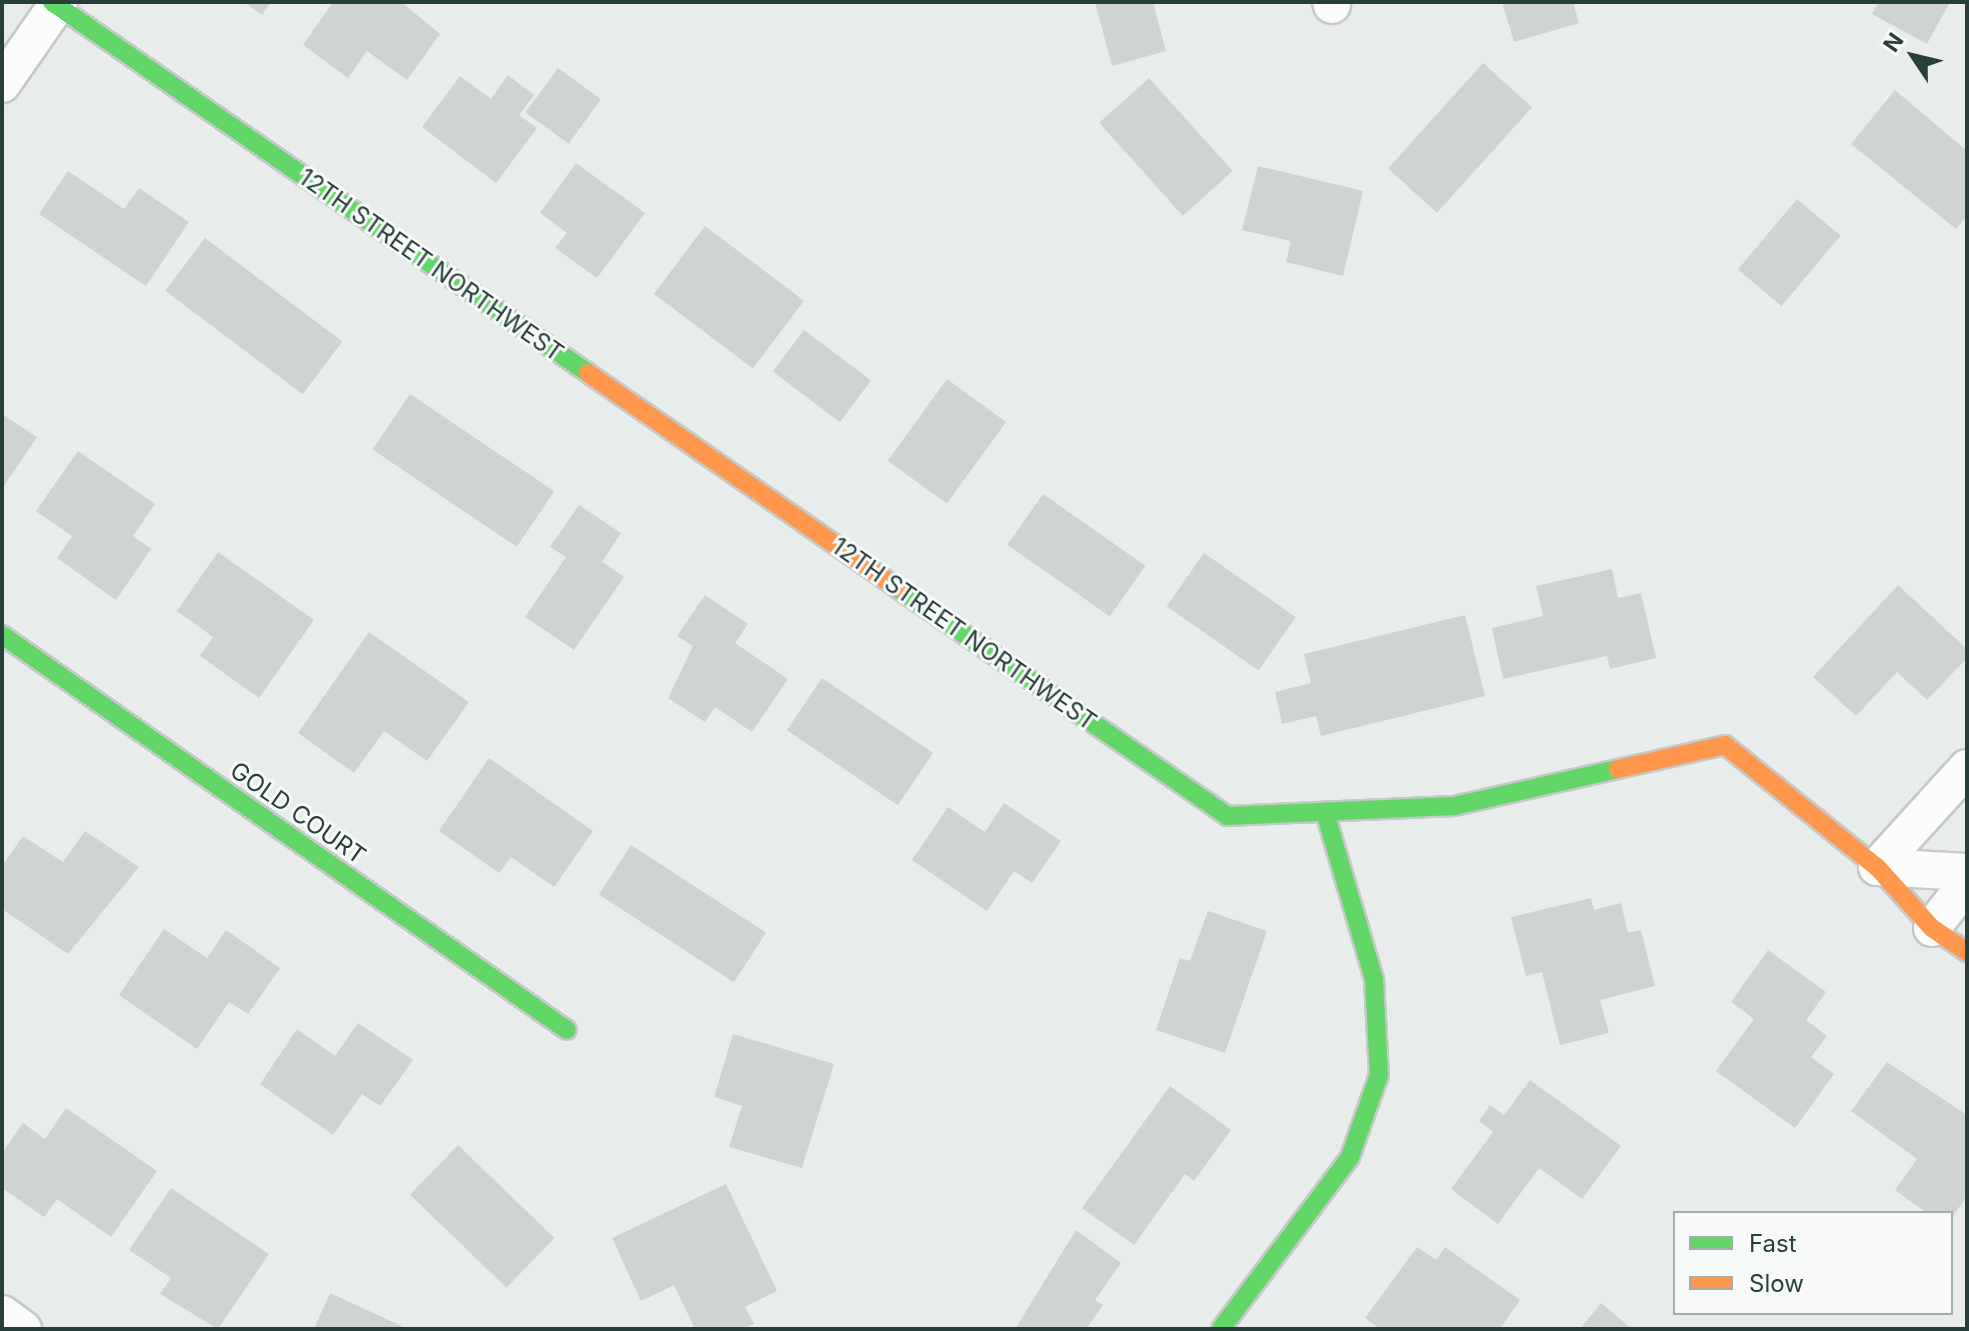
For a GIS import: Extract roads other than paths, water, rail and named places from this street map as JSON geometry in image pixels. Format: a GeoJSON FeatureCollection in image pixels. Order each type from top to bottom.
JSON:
{"type":"FeatureCollection","features":[{"type":"Feature","properties":{"kind":"street"},"geometry":{"type":"LineString","coordinates":[[2,84],[56,3]]}},
{"type":"Feature","properties":{"kind":"street","name":"12TH STREET NORTHWEST"},"geometry":{"type":"LineString","coordinates":[[56,3],[1227,816],[1454,806],[1725,745],[1877,867]]}},
{"type":"Feature","properties":{"kind":"street","name":"GOLD COURT"},"geometry":{"type":"LineString","coordinates":[[2,635],[567,1030]]}},
{"type":"Feature","properties":{"kind":"street"},"geometry":{"type":"LineString","coordinates":[[1877,867],[1967,768]]}},
{"type":"Feature","properties":{"kind":"street"},"geometry":{"type":"LineString","coordinates":[[1236,1324],[1350,1157],[1379,1075],[1374,979],[1325,812]]}},
{"type":"Feature","properties":{"kind":"street"},"geometry":{"type":"LineString","coordinates":[[1877,867],[1967,872]]}},
{"type":"Feature","properties":{"kind":"street"},"geometry":{"type":"LineString","coordinates":[[1877,867],[1932,928],[1967,952]]}},
{"type":"Feature","properties":{"kind":"street"},"geometry":{"type":"LineString","coordinates":[[1932,928],[1967,883]]}},
{"type":"Feature","properties":{"kind":"street"},"geometry":{"type":"LineString","coordinates":[[2,1314],[23,1329]]}}]}
